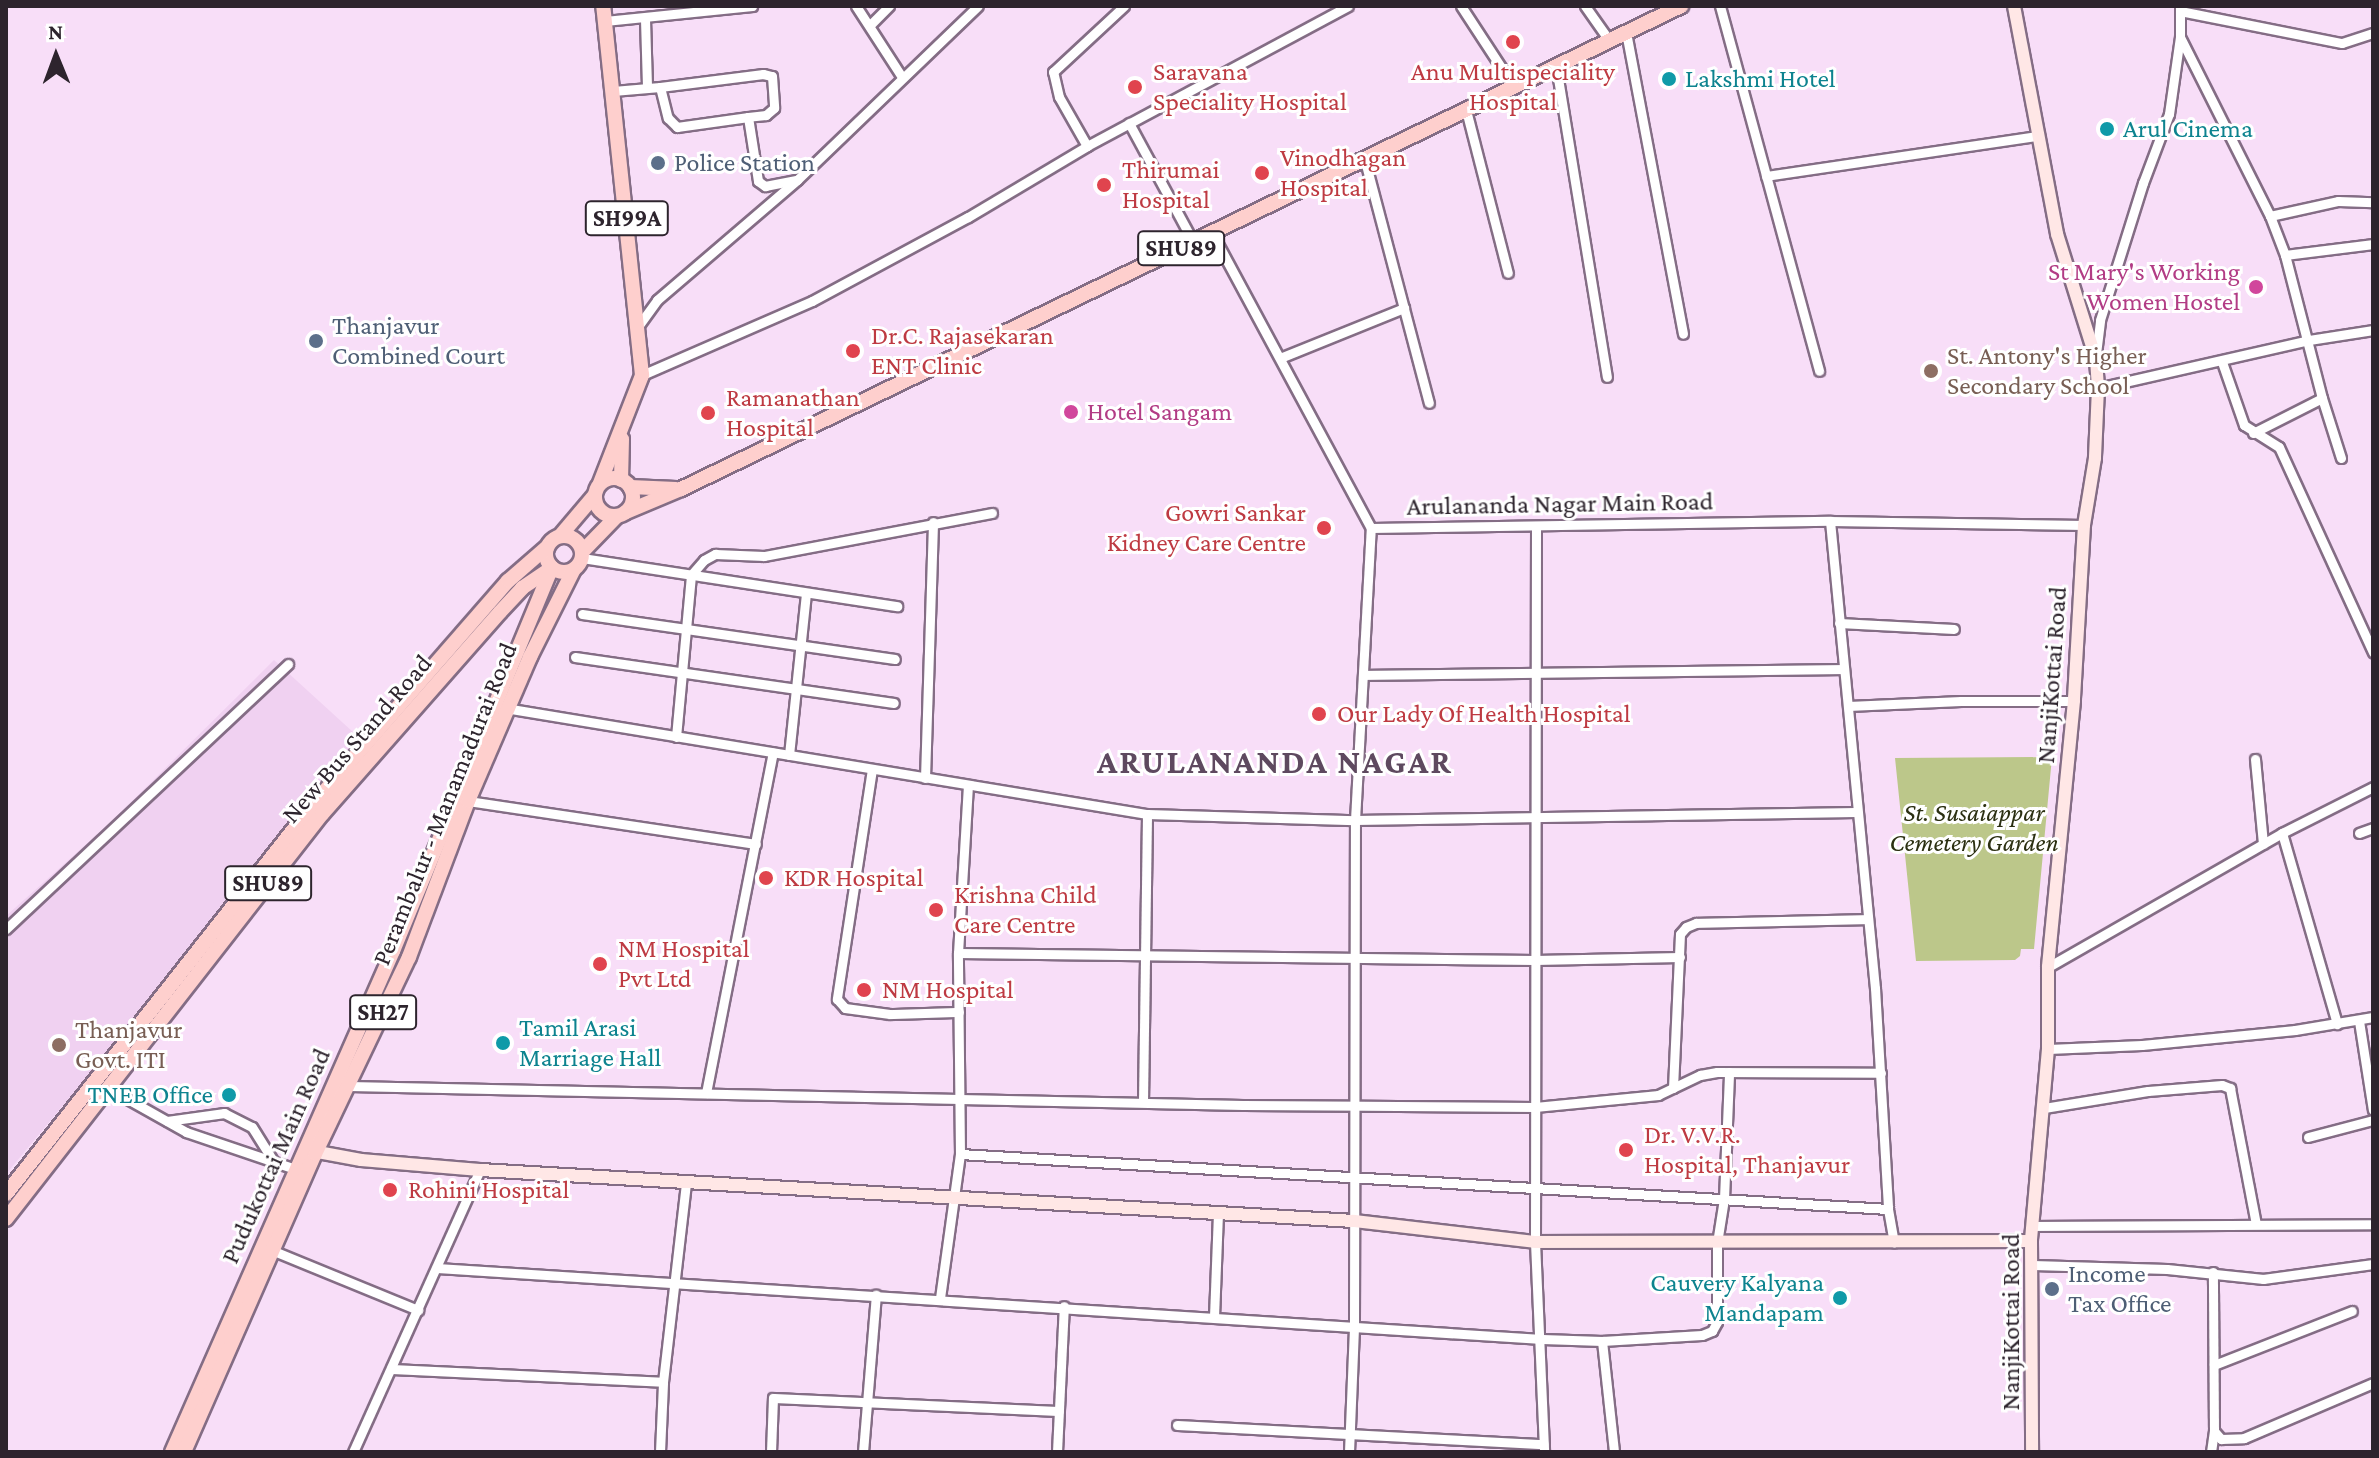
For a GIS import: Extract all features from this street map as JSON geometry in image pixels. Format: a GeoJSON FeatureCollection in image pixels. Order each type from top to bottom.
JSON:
{"type":"FeatureCollection","features":[{"type":"Feature","properties":{"kind":"main road","name":"SHU89"},"geometry":{"type":"LineString","coordinates":[[579,560],[622,514],[681,489],[1085,292],[1365,161],[1681,6]]}},
{"type":"Feature","properties":{"kind":"main road","name":"SH99A"},"geometry":{"type":"LineString","coordinates":[[597,490],[642,375],[604,13]]}},
{"type":"Feature","properties":{"kind":"main road","name":"SH99A"},"geometry":{"type":"LineString","coordinates":[[622,426],[626,483]]}},
{"type":"Feature","properties":{"kind":"main road","name":"SHU89"},"geometry":{"type":"LineString","coordinates":[[547,547],[610,479],[681,489]]}},
{"type":"Feature","properties":{"kind":"main road"},"geometry":{"type":"LineString","coordinates":[[597,490],[601,512],[622,514],[632,503],[626,483]]}},
{"type":"Feature","properties":{"kind":"main road"},"geometry":{"type":"LineString","coordinates":[[547,547],[546,559],[552,568],[563,572],[579,560],[572,537],[560,536]]}},
{"type":"Feature","properties":{"kind":"main road","name":"New Bus Stand Road"},"geometry":{"type":"LineString","coordinates":[[6,1194],[316,801],[508,581],[547,547]]}},
{"type":"Feature","properties":{"kind":"main road","name":"Perambalur - Manamadurai Road"},"geometry":{"type":"LineString","coordinates":[[184,1452],[237,1318],[274,1251],[309,1151],[349,1086],[409,957],[468,801],[530,657],[579,560]]}},
{"type":"Feature","properties":{"kind":"main road","name":"New Bus Stand Road"},"geometry":{"type":"LineString","coordinates":[[6,1219],[378,748],[522,588],[552,568]]}},
{"type":"Feature","properties":{"kind":"main road","name":"Pudukottai Main Road"},"geometry":{"type":"LineString","coordinates":[[172,1452],[237,1318],[295,1169],[309,1151],[552,568]]}},
{"type":"Feature","properties":{"kind":"main road"},"geometry":{"type":"LineString","coordinates":[[393,951],[409,957]]}},
{"type":"Feature","properties":{"kind":"street"},"geometry":{"type":"LineString","coordinates":[[604,13],[645,19],[752,6]]}},
{"type":"Feature","properties":{"kind":"street"},"geometry":{"type":"LineString","coordinates":[[856,6],[902,77]]}},
{"type":"Feature","properties":{"kind":"street"},"geometry":{"type":"LineString","coordinates":[[870,25],[889,6]]}},
{"type":"Feature","properties":{"kind":"street"},"geometry":{"type":"LineString","coordinates":[[639,325],[657,300],[797,180],[978,6]]}},
{"type":"Feature","properties":{"kind":"street"},"geometry":{"type":"LineString","coordinates":[[1087,146],[1059,97],[1053,72],[1124,6]]}},
{"type":"Feature","properties":{"kind":"street"},"geometry":{"type":"LineString","coordinates":[[642,375],[812,301],[968,217],[1087,146],[1348,6]]}},
{"type":"Feature","properties":{"kind":"street"},"geometry":{"type":"LineString","coordinates":[[1461,6],[1514,87]]}},
{"type":"Feature","properties":{"kind":"street"},"geometry":{"type":"LineString","coordinates":[[1585,6],[1609,40]]}},
{"type":"Feature","properties":{"kind":"street"},"geometry":{"type":"LineString","coordinates":[[1720,6],[1819,371]]}},
{"type":"Feature","properties":{"kind":"street","name":"NanjiKottai Road"},"geometry":{"type":"LineString","coordinates":[[2014,6],[2057,234],[2096,359],[2098,388],[2095,458],[2084,525],[2074,701],[2048,967],[2048,1049],[2031,1241],[2032,1452]]}},
{"type":"Feature","properties":{"kind":"street"},"geometry":{"type":"LineString","coordinates":[[2096,359],[2100,320],[2143,183],[2169,114],[2180,37],[2180,9],[2342,43],[2373,33]]}},
{"type":"Feature","properties":{"kind":"street"},"geometry":{"type":"LineString","coordinates":[[645,19],[647,88]]}},
{"type":"Feature","properties":{"kind":"street"},"geometry":{"type":"LineString","coordinates":[[1626,32],[1683,334]]}},
{"type":"Feature","properties":{"kind":"street"},"geometry":{"type":"LineString","coordinates":[[2180,37],[2270,216],[2285,255],[2341,458]]}},
{"type":"Feature","properties":{"kind":"street"},"geometry":{"type":"LineString","coordinates":[[1556,66],[1607,377]]}},
{"type":"Feature","properties":{"kind":"street"},"geometry":{"type":"LineString","coordinates":[[613,91],[763,74],[772,76],[774,108],[766,115],[677,127],[668,118],[660,87]]}},
{"type":"Feature","properties":{"kind":"street"},"geometry":{"type":"LineString","coordinates":[[1466,110],[1508,273]]}},
{"type":"Feature","properties":{"kind":"street"},"geometry":{"type":"LineString","coordinates":[[748,117],[758,181],[765,186],[797,180]]}},
{"type":"Feature","properties":{"kind":"street"},"geometry":{"type":"LineString","coordinates":[[1129,123],[1194,243]]}},
{"type":"Feature","properties":{"kind":"street"},"geometry":{"type":"LineString","coordinates":[[1766,176],[2038,136]]}},
{"type":"Feature","properties":{"kind":"street"},"geometry":{"type":"LineString","coordinates":[[1365,161],[1429,403]]}},
{"type":"Feature","properties":{"kind":"street"},"geometry":{"type":"LineString","coordinates":[[2270,216],[2338,201],[2373,202]]}},
{"type":"Feature","properties":{"kind":"street","name":"Arulananda Nagar Main Road"},"geometry":{"type":"LineString","coordinates":[[1212,233],[1371,528],[1536,528],[1830,521],[2084,525]]}},
{"type":"Feature","properties":{"kind":"street"},"geometry":{"type":"LineString","coordinates":[[2285,255],[2373,244]]}},
{"type":"Feature","properties":{"kind":"street"},"geometry":{"type":"LineString","coordinates":[[1280,358],[1404,308]]}},
{"type":"Feature","properties":{"kind":"street"},"geometry":{"type":"LineString","coordinates":[[2098,388],[2309,340],[2373,330]]}},
{"type":"Feature","properties":{"kind":"street"},"geometry":{"type":"LineString","coordinates":[[2222,362],[2244,425],[2279,447],[2373,652]]}},
{"type":"Feature","properties":{"kind":"street"},"geometry":{"type":"LineString","coordinates":[[2253,433],[2322,398]]}},
{"type":"Feature","properties":{"kind":"street"},"geometry":{"type":"LineString","coordinates":[[676,737],[691,575],[715,554],[764,556],[992,513]]}},
{"type":"Feature","properties":{"kind":"street"},"geometry":{"type":"LineString","coordinates":[[1830,521],[1881,1073],[1888,1209],[1894,1242]]}},
{"type":"Feature","properties":{"kind":"street"},"geometry":{"type":"LineString","coordinates":[[925,778],[933,522]]}},
{"type":"Feature","properties":{"kind":"street"},"geometry":{"type":"LineString","coordinates":[[1349,1452],[1354,1325],[1355,820],[1371,528]]}},
{"type":"Feature","properties":{"kind":"street"},"geometry":{"type":"LineString","coordinates":[[1177,1425],[1544,1448],[1542,1339],[1535,1242],[1536,528]]}},
{"type":"Feature","properties":{"kind":"street"},"geometry":{"type":"LineString","coordinates":[[579,560],[897,606]]}},
{"type":"Feature","properties":{"kind":"street"},"geometry":{"type":"LineString","coordinates":[[789,755],[806,593]]}},
{"type":"Feature","properties":{"kind":"street"},"geometry":{"type":"LineString","coordinates":[[582,614],[895,659]]}},
{"type":"Feature","properties":{"kind":"street"},"geometry":{"type":"LineString","coordinates":[[1839,623],[1954,629]]}},
{"type":"Feature","properties":{"kind":"street"},"geometry":{"type":"LineString","coordinates":[[575,657],[894,703]]}},
{"type":"Feature","properties":{"kind":"street"},"geometry":{"type":"LineString","coordinates":[[6,929],[288,664]]}},
{"type":"Feature","properties":{"kind":"street"},"geometry":{"type":"LineString","coordinates":[[1363,675],[1842,669]]}},
{"type":"Feature","properties":{"kind":"street"},"geometry":{"type":"LineString","coordinates":[[1848,706],[2074,701]]}},
{"type":"Feature","properties":{"kind":"street"},"geometry":{"type":"LineString","coordinates":[[494,704],[509,709],[1147,814],[1355,820],[1535,820],[1856,812]]}},
{"type":"Feature","properties":{"kind":"street"},"geometry":{"type":"LineString","coordinates":[[706,1093],[773,753]]}},
{"type":"Feature","properties":{"kind":"street"},"geometry":{"type":"LineString","coordinates":[[2255,759],[2263,844]]}},
{"type":"Feature","properties":{"kind":"street"},"geometry":{"type":"LineString","coordinates":[[872,769],[837,999],[845,1008],[890,1014],[959,1012]]}},
{"type":"Feature","properties":{"kind":"street"},"geometry":{"type":"LineString","coordinates":[[940,1298],[960,1154],[958,953],[968,786]]}},
{"type":"Feature","properties":{"kind":"street"},"geometry":{"type":"LineString","coordinates":[[2048,967],[2282,833],[2373,787]]}},
{"type":"Feature","properties":{"kind":"street"},"geometry":{"type":"LineString","coordinates":[[468,801],[756,844]]}},
{"type":"Feature","properties":{"kind":"street"},"geometry":{"type":"LineString","coordinates":[[1143,1102],[1142,954],[1147,814]]}},
{"type":"Feature","properties":{"kind":"street"},"geometry":{"type":"LineString","coordinates":[[2359,833],[2373,828]]}},
{"type":"Feature","properties":{"kind":"street"},"geometry":{"type":"LineString","coordinates":[[2282,833],[2337,1024]]}},
{"type":"Feature","properties":{"kind":"street"},"geometry":{"type":"LineString","coordinates":[[1673,1088],[1680,934],[1696,923],[1867,919]]}},
{"type":"Feature","properties":{"kind":"street"},"geometry":{"type":"LineString","coordinates":[[958,953],[1535,960],[1680,957]]}},
{"type":"Feature","properties":{"kind":"street"},"geometry":{"type":"LineString","coordinates":[[2048,1049],[2142,1045],[2337,1024],[2373,1017]]}},
{"type":"Feature","properties":{"kind":"street"},"geometry":{"type":"LineString","coordinates":[[2359,1021],[2373,1110]]}},
{"type":"Feature","properties":{"kind":"street"},"geometry":{"type":"LineString","coordinates":[[349,1086],[1535,1107],[1631,1100],[1673,1088],[1700,1075],[1729,1072],[1881,1073]]}},
{"type":"Feature","properties":{"kind":"street"},"geometry":{"type":"LineString","coordinates":[[437,1268],[1542,1339],[1602,1341],[1702,1335],[1712,1331],[1717,1322],[1717,1243],[1724,1199],[1729,1072]]}},
{"type":"Feature","properties":{"kind":"street"},"geometry":{"type":"LineString","coordinates":[[2044,1108],[2148,1091],[2222,1085],[2230,1088],[2256,1224]]}},
{"type":"Feature","properties":{"kind":"street"},"geometry":{"type":"LineString","coordinates":[[108,1088],[186,1132],[295,1169]]}},
{"type":"Feature","properties":{"kind":"street"},"geometry":{"type":"LineString","coordinates":[[167,1121],[224,1113],[252,1127],[274,1161]]}},
{"type":"Feature","properties":{"kind":"street"},"geometry":{"type":"LineString","coordinates":[[2308,1137],[2373,1120]]}},
{"type":"Feature","properties":{"kind":"street"},"geometry":{"type":"LineString","coordinates":[[309,1151],[480,1170],[1354,1221],[1535,1242],[2031,1241]]}},
{"type":"Feature","properties":{"kind":"street"},"geometry":{"type":"LineString","coordinates":[[960,1154],[1888,1209]]}},
{"type":"Feature","properties":{"kind":"street"},"geometry":{"type":"LineString","coordinates":[[353,1452],[480,1170]]}},
{"type":"Feature","properties":{"kind":"street"},"geometry":{"type":"LineString","coordinates":[[660,1452],[663,1382],[677,1282],[686,1183]]}},
{"type":"Feature","properties":{"kind":"street"},"geometry":{"type":"LineString","coordinates":[[1214,1317],[1218,1214]]}},
{"type":"Feature","properties":{"kind":"street"},"geometry":{"type":"LineString","coordinates":[[2033,1226],[2373,1224]]}},
{"type":"Feature","properties":{"kind":"street"},"geometry":{"type":"LineString","coordinates":[[274,1251],[418,1310]]}},
{"type":"Feature","properties":{"kind":"street"},"geometry":{"type":"LineString","coordinates":[[2033,1265],[2213,1272],[2263,1279],[2373,1264]]}},
{"type":"Feature","properties":{"kind":"street"},"geometry":{"type":"LineString","coordinates":[[2211,1452],[2214,1431],[2213,1272]]}},
{"type":"Feature","properties":{"kind":"street"},"geometry":{"type":"LineString","coordinates":[[863,1452],[876,1295]]}},
{"type":"Feature","properties":{"kind":"street"},"geometry":{"type":"LineString","coordinates":[[1057,1452],[1064,1306]]}},
{"type":"Feature","properties":{"kind":"street"},"geometry":{"type":"LineString","coordinates":[[2214,1365],[2352,1311]]}},
{"type":"Feature","properties":{"kind":"street"},"geometry":{"type":"LineString","coordinates":[[1602,1341],[1614,1452]]}},
{"type":"Feature","properties":{"kind":"street"},"geometry":{"type":"LineString","coordinates":[[391,1369],[663,1382]]}},
{"type":"Feature","properties":{"kind":"street"},"geometry":{"type":"LineString","coordinates":[[2214,1431],[2221,1439],[2244,1438],[2373,1383]]}},
{"type":"Feature","properties":{"kind":"street"},"geometry":{"type":"LineString","coordinates":[[771,1452],[773,1398],[1059,1411]]}},
{"type":"Feature","properties":{"kind":"shaded area","name":"Thanjavur Govt. ITI"},"geometry":{"type":"Polygon","coordinates":[[[274,660],[365,743],[6,1174],[6,916],[111,822],[274,660]]]}},
{"type":"Feature","properties":{"kind":"green space","name":"St. Susaiappar Cemetery Garden"},"geometry":{"type":"Polygon","coordinates":[[[2052,757],[2034,949],[2021,949],[2020,956],[2015,960],[1916,961],[1895,758],[2052,757]]]}},
{"type":"Feature","properties":{"kind":"place","name":"Anu Multispeciality Hospital"},"geometry":{"type":"Point","coordinates":[1513,42]}},
{"type":"Feature","properties":{"kind":"place","name":"Lakshmi Hotel"},"geometry":{"type":"Point","coordinates":[1669,79]}},
{"type":"Feature","properties":{"kind":"place","name":"Saravana Speciality Hospital"},"geometry":{"type":"Point","coordinates":[1135,87]}},
{"type":"Feature","properties":{"kind":"place","name":"Arul Cinema"},"geometry":{"type":"Point","coordinates":[2107,129]}},
{"type":"Feature","properties":{"kind":"place","name":"Police Station"},"geometry":{"type":"Point","coordinates":[658,163]}},
{"type":"Feature","properties":{"kind":"place","name":"Vinodhagan Hospital"},"geometry":{"type":"Point","coordinates":[1262,173]}},
{"type":"Feature","properties":{"kind":"place","name":"Thirumai Hospital"},"geometry":{"type":"Point","coordinates":[1104,185]}},
{"type":"Feature","properties":{"kind":"place","name":"St Mary's Working Women Hostel"},"geometry":{"type":"Point","coordinates":[2256,287]}},
{"type":"Feature","properties":{"kind":"place","name":"Thanjavur Combined Court"},"geometry":{"type":"Point","coordinates":[316,341]}},
{"type":"Feature","properties":{"kind":"place","name":"Dr.C. Rajasekaran ENT Clinic"},"geometry":{"type":"Point","coordinates":[853,351]}},
{"type":"Feature","properties":{"kind":"place","name":"St. Antony's Higher Secondary School"},"geometry":{"type":"Point","coordinates":[1931,371]}},
{"type":"Feature","properties":{"kind":"place","name":"Hotel Sangam"},"geometry":{"type":"Point","coordinates":[1071,412]}},
{"type":"Feature","properties":{"kind":"place","name":"Ramanathan Hospital"},"geometry":{"type":"Point","coordinates":[708,413]}},
{"type":"Feature","properties":{"kind":"place","name":"Gowri Sankar Kidney Care Centre"},"geometry":{"type":"Point","coordinates":[1324,528]}},
{"type":"Feature","properties":{"kind":"place","name":"Our Lady Of Health Hospital"},"geometry":{"type":"Point","coordinates":[1319,714]}},
{"type":"Feature","properties":{"kind":"place","name":"KDR Hospital"},"geometry":{"type":"Point","coordinates":[766,878]}},
{"type":"Feature","properties":{"kind":"place","name":"Krishna Child Care Centre"},"geometry":{"type":"Point","coordinates":[936,910]}},
{"type":"Feature","properties":{"kind":"place","name":"NM Hospital Pvt Ltd"},"geometry":{"type":"Point","coordinates":[600,964]}},
{"type":"Feature","properties":{"kind":"place","name":"NM Hospital"},"geometry":{"type":"Point","coordinates":[864,990]}},
{"type":"Feature","properties":{"kind":"place","name":"Tamil Arasi Marriage Hall"},"geometry":{"type":"Point","coordinates":[503,1043]}},
{"type":"Feature","properties":{"kind":"place","name":"Thanjavur Govt. ITI"},"geometry":{"type":"Point","coordinates":[59,1045]}},
{"type":"Feature","properties":{"kind":"place","name":"TNEB Office"},"geometry":{"type":"Point","coordinates":[229,1095]}},
{"type":"Feature","properties":{"kind":"place","name":"Dr. V.V.R. Hospital, Thanjavur"},"geometry":{"type":"Point","coordinates":[1626,1150]}},
{"type":"Feature","properties":{"kind":"place","name":"Rohini Hospital"},"geometry":{"type":"Point","coordinates":[390,1190]}},
{"type":"Feature","properties":{"kind":"place","name":"Income Tax Office"},"geometry":{"type":"Point","coordinates":[2052,1289]}},
{"type":"Feature","properties":{"kind":"place","name":"Cauvery Kalyana Mandapam"},"geometry":{"type":"Point","coordinates":[1840,1298]}},
{"type":"Feature","properties":{"kind":"district","name":"ARULANANDA NAGAR"},"geometry":{"type":"Point","coordinates":[1275,762]}}]}
